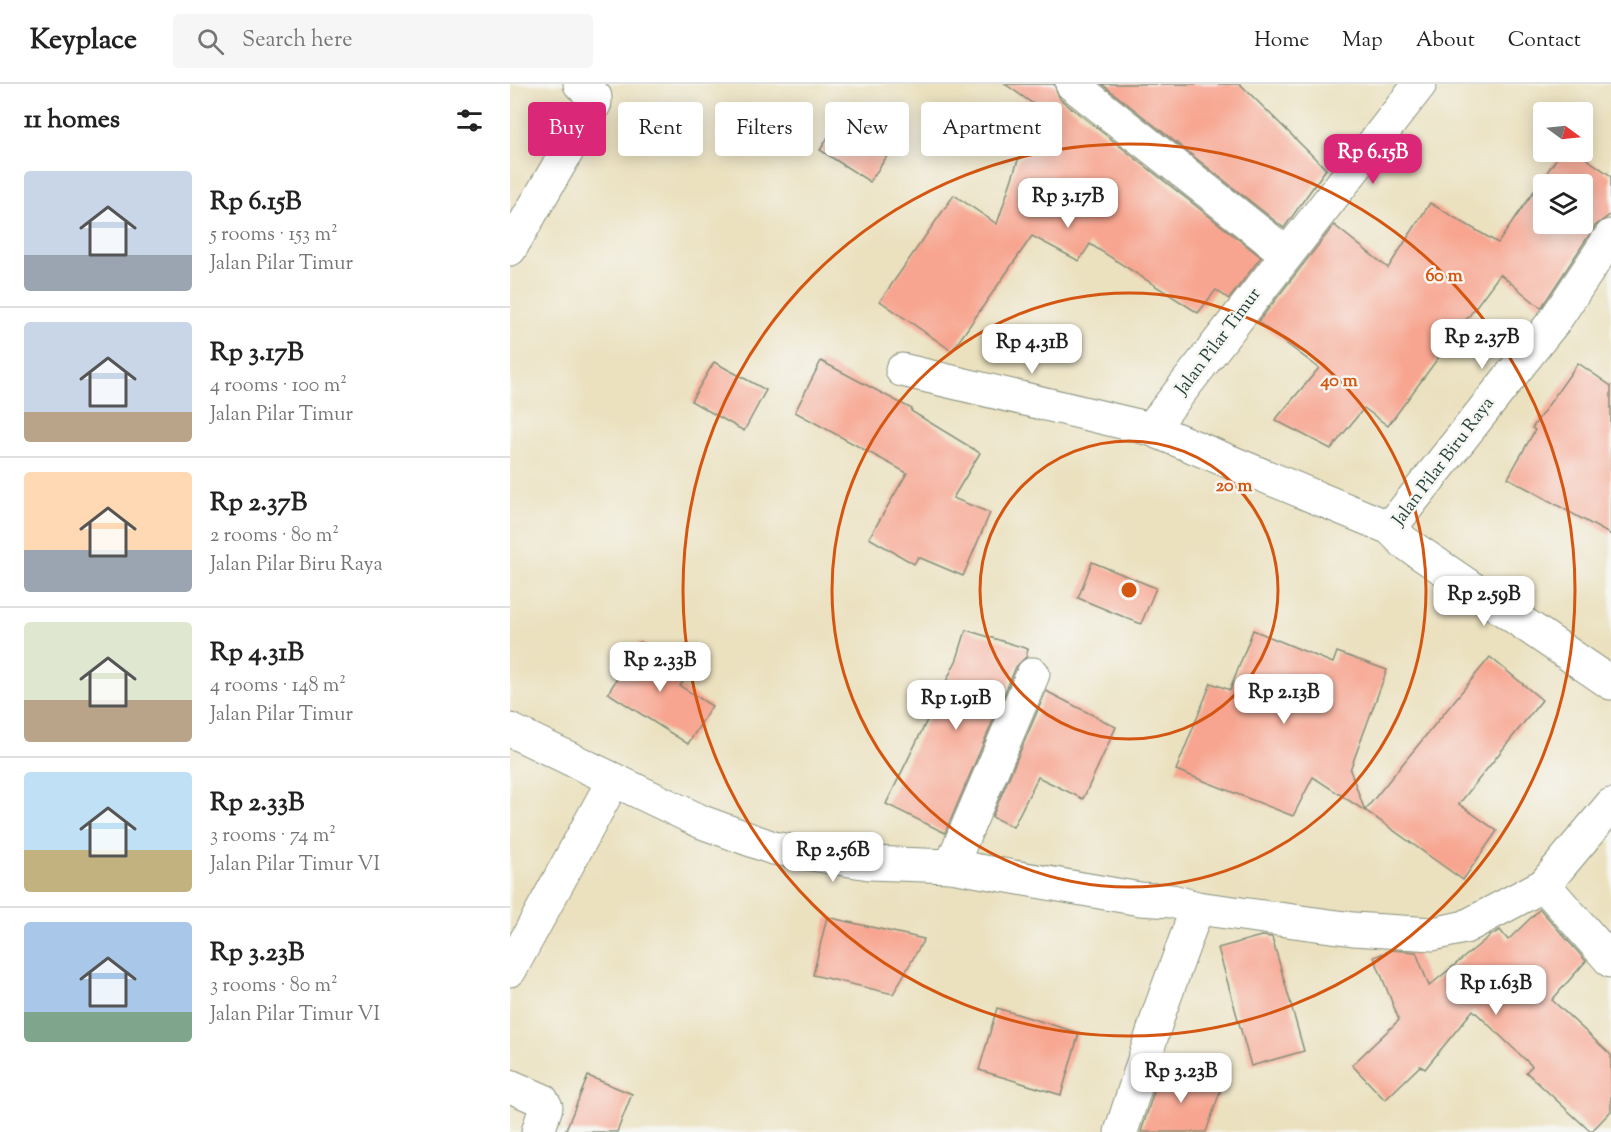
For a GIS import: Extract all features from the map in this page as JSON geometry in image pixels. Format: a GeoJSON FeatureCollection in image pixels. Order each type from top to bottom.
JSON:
{"type":"FeatureCollection","features":[{"type":"Feature","properties":{"kind":"street"},"geometry":{"type":"LineString","coordinates":[[510,249],[595,103],[596,97],[580,84]]}},
{"type":"Feature","properties":{"kind":"street"},"geometry":{"type":"LineString","coordinates":[[1072,84],[1287,254]]}},
{"type":"Feature","properties":{"kind":"street","name":"Jalan Pilar Timur"},"geometry":{"type":"LineString","coordinates":[[1151,429],[1420,84]]}},
{"type":"Feature","properties":{"kind":"street","name":"Jalan Pilar Biru Raya"},"geometry":{"type":"LineString","coordinates":[[1611,236],[1555,320],[1390,528],[1404,542],[1611,683]]}},
{"type":"Feature","properties":{"kind":"street"},"geometry":{"type":"LineString","coordinates":[[902,370],[1151,429],[1390,528]]}},
{"type":"Feature","properties":{"kind":"street"},"geometry":{"type":"LineString","coordinates":[[951,866],[1033,674]]}},
{"type":"Feature","properties":{"kind":"street"},"geometry":{"type":"LineString","coordinates":[[510,730],[702,822],[773,848],[869,862],[951,866],[1140,899],[1172,901],[1197,908],[1353,929],[1433,934],[1465,927],[1544,885],[1611,805]]}},
{"type":"Feature","properties":{"kind":"street"},"geometry":{"type":"LineString","coordinates":[[510,970],[613,781]]}},
{"type":"Feature","properties":{"kind":"street"},"geometry":{"type":"LineString","coordinates":[[1544,885],[1611,962]]}},
{"type":"Feature","properties":{"kind":"street"},"geometry":{"type":"LineString","coordinates":[[1121,1132],[1160,1010],[1197,908]]}},
{"type":"Feature","properties":{"kind":"street"},"geometry":{"type":"LineString","coordinates":[[510,1086],[542,1100],[546,1107],[538,1132]]}},
{"type":"Feature","properties":{"kind":"building"},"geometry":{"type":"Polygon","coordinates":[[[1005,84],[1054,84],[1060,99],[1261,257],[1229,299],[1216,290],[1198,313],[1090,244],[1079,261],[1032,236],[952,351],[880,301],[954,195],[997,224],[1018,160],[1022,156],[1062,156],[1062,102],[1031,102],[1005,84]]]}},
{"type":"Feature","properties":{"kind":"building"},"geometry":{"type":"Polygon","coordinates":[[[1102,84],[1240,84],[1326,169],[1284,228],[1102,84]]]}},
{"type":"Feature","properties":{"kind":"building"},"geometry":{"type":"Polygon","coordinates":[[[825,142],[825,153],[820,150],[825,142]]]}},
{"type":"Feature","properties":{"kind":"building"},"geometry":{"type":"Polygon","coordinates":[[[829,156],[887,156],[870,182],[829,156]]]}},
{"type":"Feature","properties":{"kind":"building"},"geometry":{"type":"Polygon","coordinates":[[[1554,162],[1591,162],[1611,176],[1611,214],[1593,229],[1593,174],[1546,174],[1554,162]]]}},
{"type":"Feature","properties":{"kind":"building"},"geometry":{"type":"Polygon","coordinates":[[[1533,192],[1533,234],[1590,234],[1541,308],[1500,274],[1388,426],[1364,408],[1331,449],[1275,420],[1319,368],[1258,322],[1334,225],[1388,268],[1430,203],[1498,243],[1533,192]]]}},
{"type":"Feature","properties":{"kind":"building"},"geometry":{"type":"Polygon","coordinates":[[[821,361],[912,409],[911,411],[980,453],[953,498],[990,513],[963,576],[918,557],[914,564],[869,538],[907,473],[795,412],[821,361]]]}},
{"type":"Feature","properties":{"kind":"building"},"geometry":{"type":"Polygon","coordinates":[[[714,362],[766,390],[744,431],[691,401],[714,362]]]}},
{"type":"Feature","properties":{"kind":"building"},"geometry":{"type":"Polygon","coordinates":[[[1578,363],[1611,386],[1611,535],[1508,478],[1535,430],[1532,428],[1578,363]]]}},
{"type":"Feature","properties":{"kind":"building"},"geometry":{"type":"Polygon","coordinates":[[[1092,562],[1156,588],[1141,624],[1078,598],[1092,562]]]}},
{"type":"Feature","properties":{"kind":"building"},"geometry":{"type":"Polygon","coordinates":[[[966,630],[1028,649],[1026,657],[1016,667],[945,833],[886,804],[957,659],[966,630]]]}},
{"type":"Feature","properties":{"kind":"building"},"geometry":{"type":"Polygon","coordinates":[[[1253,630],[1333,663],[1337,652],[1387,670],[1350,770],[1365,811],[1313,777],[1293,816],[1176,770],[1211,683],[1230,690],[1253,630]]]}},
{"type":"Feature","properties":{"kind":"building"},"geometry":{"type":"Polygon","coordinates":[[[640,642],[689,673],[680,686],[712,706],[688,744],[608,693],[640,642]]]}},
{"type":"Feature","properties":{"kind":"building"},"geometry":{"type":"Polygon","coordinates":[[[1490,657],[1542,700],[1459,804],[1497,831],[1463,880],[1365,810],[1490,657]]]}},
{"type":"Feature","properties":{"kind":"building"},"geometry":{"type":"Polygon","coordinates":[[[1046,691],[1116,727],[1083,799],[1038,777],[1013,827],[992,817],[1046,691]]]}},
{"type":"Feature","properties":{"kind":"building"},"geometry":{"type":"Polygon","coordinates":[[[1540,909],[1586,961],[1552,1000],[1611,1055],[1611,1111],[1591,1132],[1526,1072],[1532,1066],[1473,1010],[1425,1069],[1420,1066],[1385,1100],[1352,1065],[1399,1020],[1374,957],[1392,950],[1416,952],[1429,986],[1491,935],[1500,930],[1508,940],[1540,909]]]}},
{"type":"Feature","properties":{"kind":"building"},"geometry":{"type":"Polygon","coordinates":[[[827,917],[924,939],[893,994],[813,975],[827,917]]]}},
{"type":"Feature","properties":{"kind":"building"},"geometry":{"type":"Polygon","coordinates":[[[1261,936],[1272,937],[1304,1051],[1251,1066],[1218,948],[1261,936]]]}},
{"type":"Feature","properties":{"kind":"building"},"geometry":{"type":"Polygon","coordinates":[[[997,1008],[1079,1033],[1061,1095],[979,1070],[997,1008]]]}},
{"type":"Feature","properties":{"kind":"building"},"geometry":{"type":"Polygon","coordinates":[[[1162,1066],[1222,1086],[1206,1132],[1141,1132],[1162,1066]]]}},
{"type":"Feature","properties":{"kind":"building"},"geometry":{"type":"Polygon","coordinates":[[[588,1076],[632,1094],[617,1132],[565,1132],[588,1076]]]}}]}
